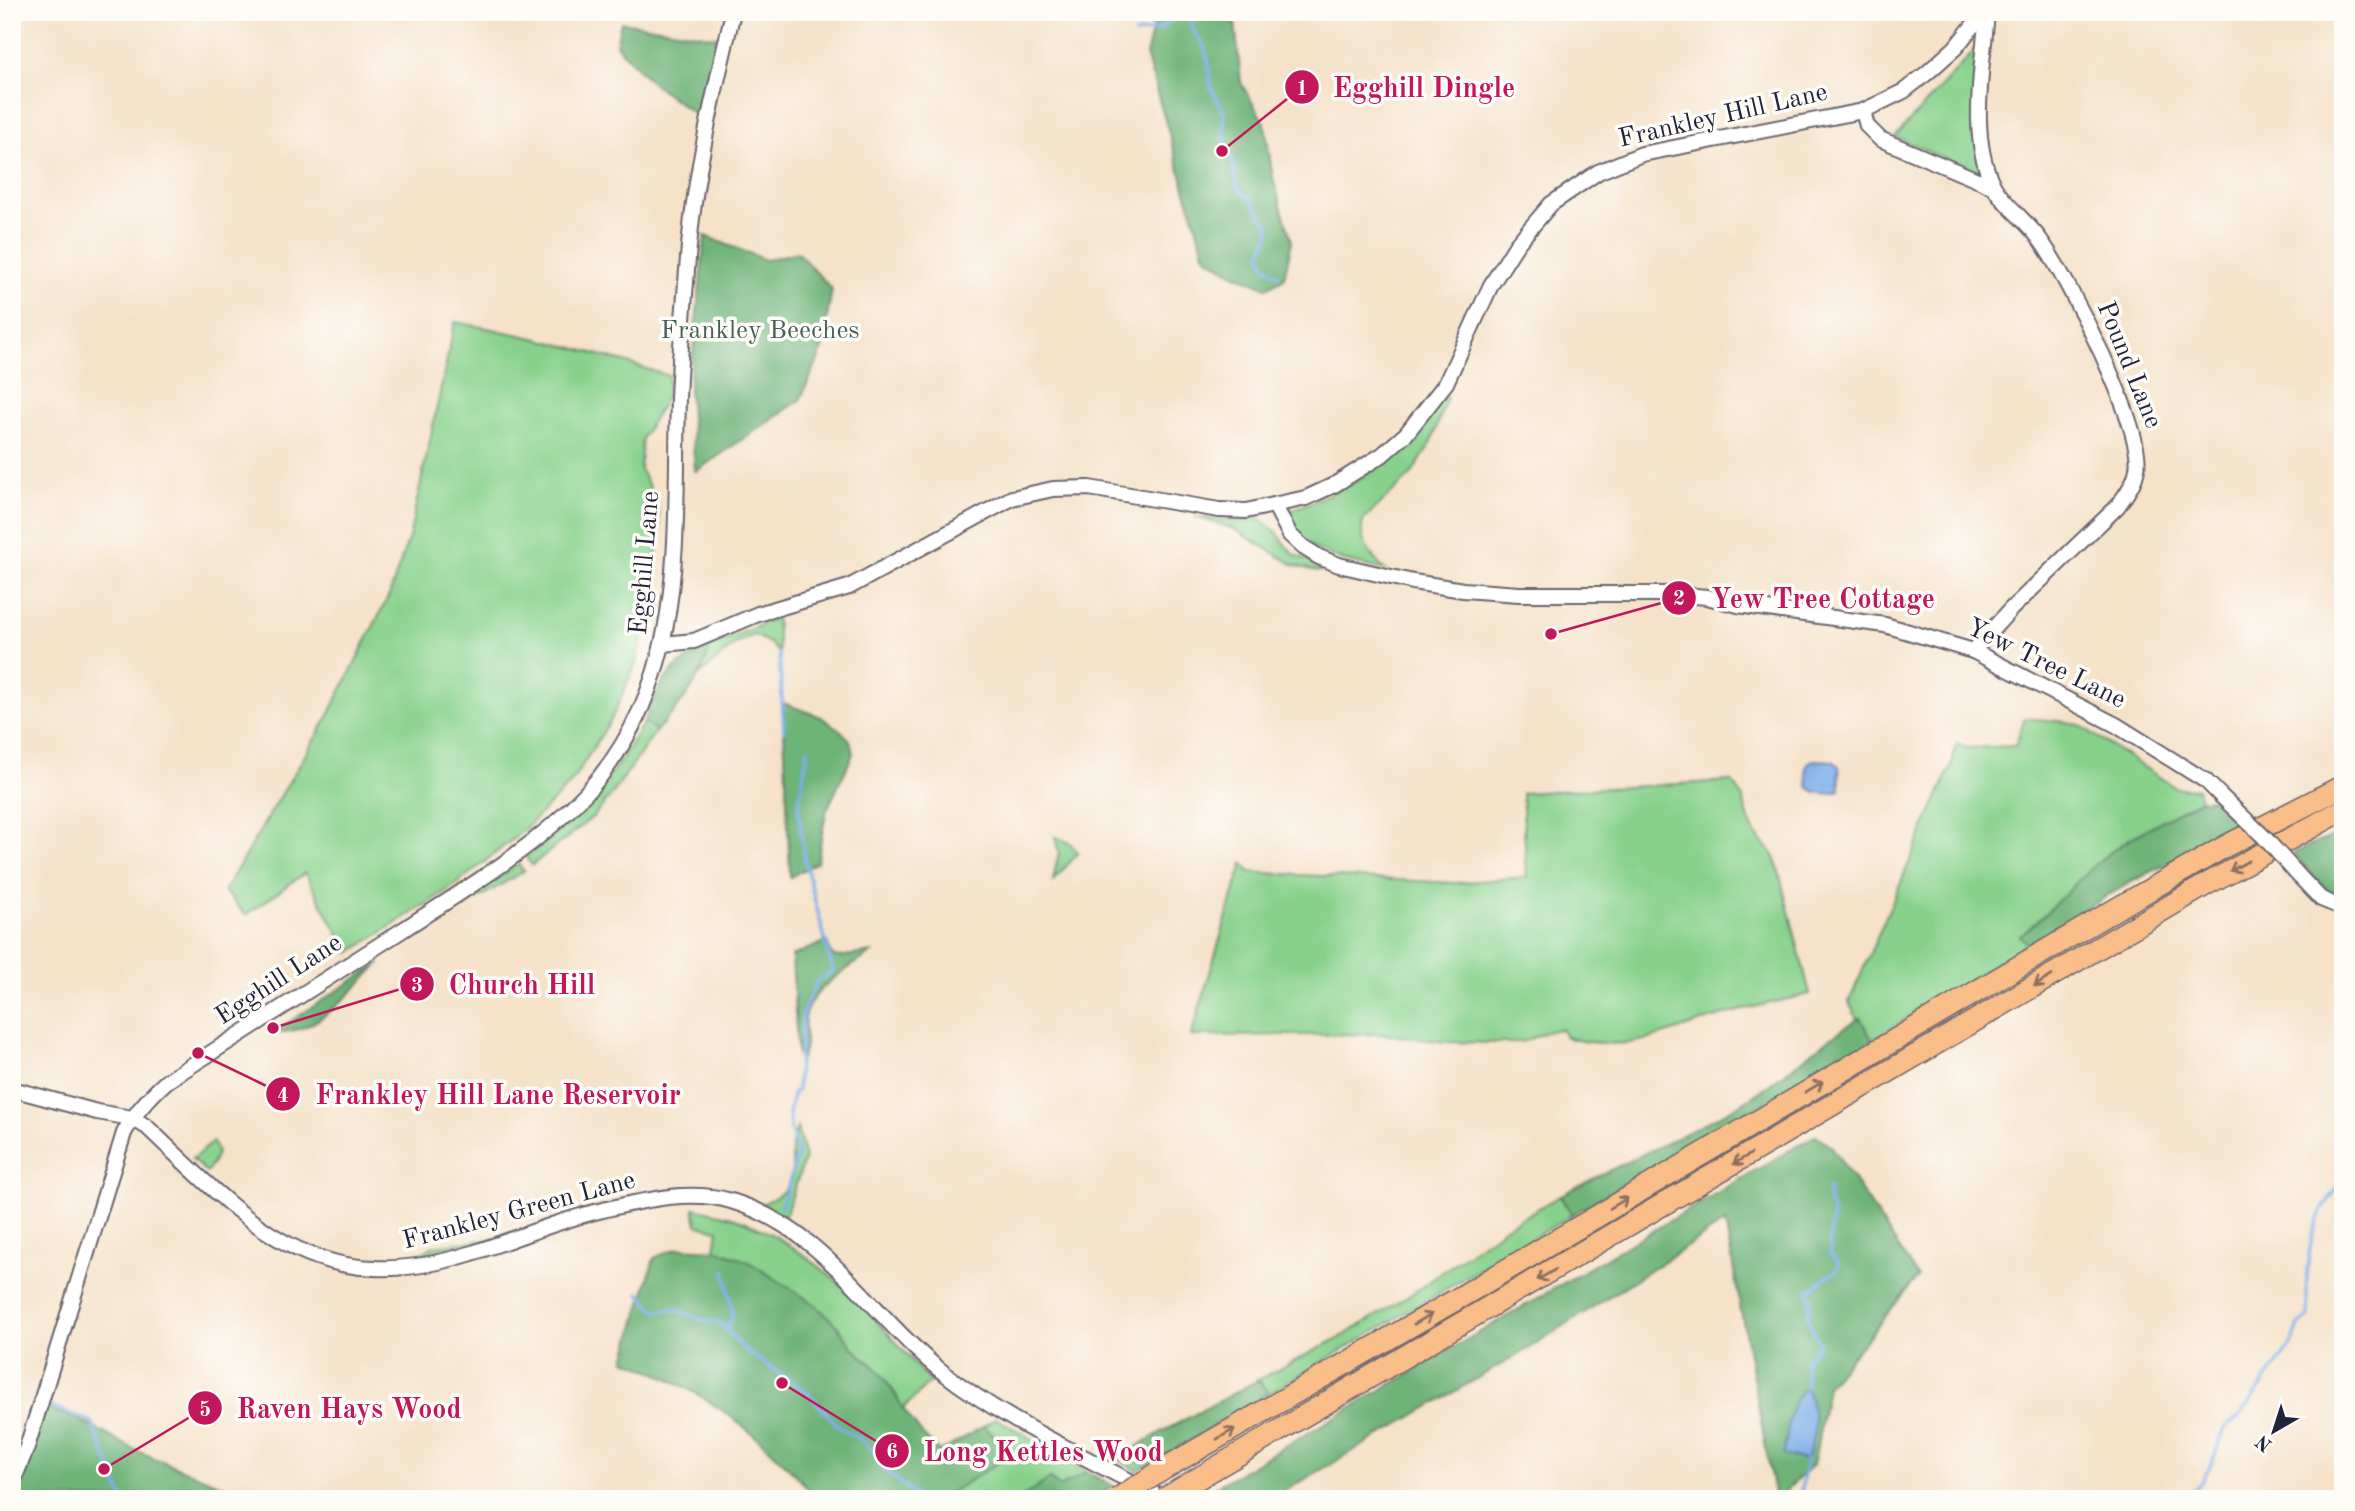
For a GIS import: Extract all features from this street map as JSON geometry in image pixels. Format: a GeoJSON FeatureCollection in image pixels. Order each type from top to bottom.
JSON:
{"type":"FeatureCollection","features":[{"type":"Feature","properties":{"kind":"highway"},"geometry":{"type":"LineString","coordinates":[[1117,1499],[1167,1467],[1429,1316],[2138,897],[2226,846],[2343,786]]}},
{"type":"Feature","properties":{"kind":"highway"},"geometry":{"type":"LineString","coordinates":[[1164,1499],[2207,884],[2343,810]]}},
{"type":"Feature","properties":{"kind":"street","name":"Egghill Lane"},"geometry":{"type":"LineString","coordinates":[[12,1484],[27,1447],[124,1133],[147,1099],[167,1081],[517,853],[556,822],[586,792],[626,738],[651,684],[664,645],[677,530],[678,393],[690,243],[704,148],[733,12]]}},
{"type":"Feature","properties":{"kind":"street","name":"Frankley Hill Lane"},"geometry":{"type":"LineString","coordinates":[[664,645],[694,641],[758,614],[849,587],[1012,498],[1053,489],[1089,488],[1219,510],[1246,511],[1306,498],[1334,485],[1382,455],[1406,434],[1446,383],[1491,285],[1517,244],[1551,204],[1598,172],[1642,154],[1863,111],[1904,91],[1927,73],[1955,48],[1986,12]]}},
{"type":"Feature","properties":{"kind":"street","name":"Pound Lane"},"geometry":{"type":"LineString","coordinates":[[1973,650],[2011,609],[2117,507],[2137,469],[2137,449],[2131,428],[2112,376],[2080,310],[2044,245],[1994,187],[1982,153],[1979,124],[1986,12]]}},
{"type":"Feature","properties":{"kind":"street","name":"Pound Lane"},"geometry":{"type":"LineString","coordinates":[[1863,111],[1867,126],[1880,139],[1994,187]]}},
{"type":"Feature","properties":{"kind":"street","name":"Yew Tree Lane"},"geometry":{"type":"LineString","coordinates":[[1275,506],[1290,535],[1318,557],[1339,565],[1413,582],[1463,590],[1519,594],[1673,594],[1707,597],[1738,605],[1885,625],[1973,650],[2116,724],[2206,781],[2264,836],[2321,899],[2343,908]]}},
{"type":"Feature","properties":{"kind":"street"},"geometry":{"type":"LineString","coordinates":[[12,1089],[97,1112],[132,1118]]}},
{"type":"Feature","properties":{"kind":"street","name":"Frankley Green Lane"},"geometry":{"type":"LineString","coordinates":[[132,1118],[147,1128],[243,1215],[269,1235],[303,1251],[354,1267],[401,1269],[430,1264],[468,1255],[585,1214],[639,1202],[688,1196],[716,1197],[756,1210],[801,1238],[831,1262],[939,1369],[978,1397],[1164,1499]]}},
{"type":"Feature","properties":{"kind":"green space"},"geometry":{"type":"Polygon","coordinates":[[[1157,12],[1234,12],[1241,83],[1265,124],[1273,179],[1292,241],[1284,278],[1267,288],[1232,273],[1205,256],[1146,55],[1157,12]]]}},
{"type":"Feature","properties":{"kind":"green space"},"geometry":{"type":"Polygon","coordinates":[[[621,22],[717,37],[699,118],[648,79],[616,45],[621,22]]]}},
{"type":"Feature","properties":{"kind":"green space"},"geometry":{"type":"Polygon","coordinates":[[[1977,48],[1982,175],[1895,137],[1977,48]]]}},
{"type":"Feature","properties":{"kind":"green space","name":"Frankley Beeches"},"geometry":{"type":"Polygon","coordinates":[[[705,236],[766,260],[797,252],[832,289],[821,353],[800,400],[695,472],[689,389],[705,236]]]}},
{"type":"Feature","properties":{"kind":"green space"},"geometry":{"type":"Polygon","coordinates":[[[455,322],[564,345],[669,376],[667,396],[642,438],[640,469],[657,501],[660,528],[651,594],[637,661],[612,718],[571,783],[523,831],[454,886],[349,953],[305,873],[246,915],[224,891],[329,715],[390,593],[410,534],[455,322]]]}},
{"type":"Feature","properties":{"kind":"green space"},"geometry":{"type":"Polygon","coordinates":[[[1447,397],[1431,443],[1411,475],[1364,519],[1364,540],[1385,570],[1341,560],[1314,548],[1287,524],[1290,511],[1369,473],[1405,439],[1437,401],[1447,397]]]}},
{"type":"Feature","properties":{"kind":"green space"},"geometry":{"type":"Polygon","coordinates":[[[1195,517],[1238,521],[1259,519],[1277,532],[1295,555],[1343,573],[1294,565],[1232,528],[1195,517]]]}},
{"type":"Feature","properties":{"kind":"green space"},"geometry":{"type":"Polygon","coordinates":[[[776,618],[779,653],[770,643],[754,635],[735,644],[701,674],[710,647],[776,618]]]}},
{"type":"Feature","properties":{"kind":"green space"},"geometry":{"type":"Polygon","coordinates":[[[710,647],[695,683],[674,711],[656,731],[644,722],[661,685],[675,668],[710,647]]]}},
{"type":"Feature","properties":{"kind":"green space"},"geometry":{"type":"Polygon","coordinates":[[[783,703],[819,716],[838,728],[850,740],[853,754],[826,812],[817,862],[790,877],[783,703]]]}},
{"type":"Feature","properties":{"kind":"green space"},"geometry":{"type":"Polygon","coordinates":[[[2025,718],[2079,725],[2176,788],[2198,789],[2200,800],[2138,834],[2103,858],[2020,935],[2027,944],[1872,1040],[1849,1002],[1951,766],[1957,744],[1967,748],[2015,746],[2025,718]]]}},
{"type":"Feature","properties":{"kind":"green space"},"geometry":{"type":"Polygon","coordinates":[[[644,722],[656,731],[613,793],[594,816],[532,865],[525,856],[578,814],[620,761],[644,722]]]}},
{"type":"Feature","properties":{"kind":"green space"},"geometry":{"type":"Polygon","coordinates":[[[1731,781],[1743,799],[1755,833],[1776,860],[1810,994],[1717,1017],[1646,1040],[1613,1044],[1571,1039],[1565,1036],[1561,1029],[1548,1031],[1525,1041],[1509,1043],[1446,1042],[1382,1034],[1191,1036],[1243,863],[1250,872],[1455,883],[1527,877],[1522,793],[1731,781]]]}},
{"type":"Feature","properties":{"kind":"green space"},"geometry":{"type":"Polygon","coordinates":[[[2212,799],[2221,803],[2242,826],[2131,882],[2027,944],[2020,935],[2092,867],[2114,850],[2200,800],[2212,799]]]}},
{"type":"Feature","properties":{"kind":"green space"},"geometry":{"type":"Polygon","coordinates":[[[2343,832],[2343,899],[2322,886],[2293,853],[2343,832]]]}},
{"type":"Feature","properties":{"kind":"green space"},"geometry":{"type":"Polygon","coordinates":[[[1055,837],[1070,843],[1078,853],[1053,881],[1059,852],[1055,837]]]}},
{"type":"Feature","properties":{"kind":"green space"},"geometry":{"type":"Polygon","coordinates":[[[518,864],[524,871],[440,921],[518,864]]]}},
{"type":"Feature","properties":{"kind":"green space"},"geometry":{"type":"Polygon","coordinates":[[[827,941],[831,955],[838,957],[873,952],[832,980],[814,998],[805,1018],[805,1045],[800,1061],[797,1051],[792,956],[827,941]]]}},
{"type":"Feature","properties":{"kind":"green space"},"geometry":{"type":"Polygon","coordinates":[[[381,962],[318,1020],[300,1029],[271,1034],[381,962]]]}},
{"type":"Feature","properties":{"kind":"green space"},"geometry":{"type":"Polygon","coordinates":[[[1860,1018],[1872,1040],[1572,1215],[1560,1196],[1747,1100],[1860,1018]]]}},
{"type":"Feature","properties":{"kind":"green space"},"geometry":{"type":"Polygon","coordinates":[[[797,1128],[805,1158],[784,1219],[759,1205],[775,1197],[791,1180],[793,1139],[797,1128]]]}},
{"type":"Feature","properties":{"kind":"green space"},"geometry":{"type":"Polygon","coordinates":[[[1816,1135],[1832,1147],[1918,1277],[1827,1386],[1814,1464],[1777,1499],[1725,1222],[1526,1350],[1271,1499],[1195,1499],[1816,1135]]]}},
{"type":"Feature","properties":{"kind":"green space"},"geometry":{"type":"Polygon","coordinates":[[[213,1142],[217,1153],[206,1172],[192,1159],[213,1142]]]}},
{"type":"Feature","properties":{"kind":"green space"},"geometry":{"type":"Polygon","coordinates":[[[1560,1196],[1572,1215],[1269,1393],[1258,1380],[1343,1336],[1410,1295],[1504,1228],[1560,1196]]]}},
{"type":"Feature","properties":{"kind":"green space"},"geometry":{"type":"Polygon","coordinates":[[[694,1208],[746,1222],[799,1252],[824,1270],[890,1335],[930,1382],[903,1409],[876,1368],[853,1348],[838,1327],[715,1250],[718,1230],[697,1225],[694,1208]]]}},
{"type":"Feature","properties":{"kind":"green space"},"geometry":{"type":"Polygon","coordinates":[[[498,1238],[429,1259],[412,1259],[434,1246],[498,1238]]]}},
{"type":"Feature","properties":{"kind":"green space"},"geometry":{"type":"Polygon","coordinates":[[[678,1248],[719,1250],[749,1262],[816,1305],[838,1327],[853,1348],[876,1368],[921,1433],[940,1452],[984,1426],[1012,1454],[940,1499],[817,1499],[775,1454],[730,1416],[681,1385],[625,1360],[654,1258],[678,1248]]]}},
{"type":"Feature","properties":{"kind":"green space"},"geometry":{"type":"Polygon","coordinates":[[[1258,1380],[1269,1393],[1137,1471],[1116,1459],[1156,1435],[1258,1380]]]}},
{"type":"Feature","properties":{"kind":"green space"},"geometry":{"type":"Polygon","coordinates":[[[46,1408],[78,1419],[137,1451],[256,1499],[17,1499],[46,1408]]]}},
{"type":"Feature","properties":{"kind":"green space"},"geometry":{"type":"Polygon","coordinates":[[[996,1418],[1087,1472],[1060,1487],[1050,1480],[1019,1499],[940,1499],[1011,1454],[984,1426],[996,1418]]]}},
{"type":"Feature","properties":{"kind":"green space"},"geometry":{"type":"Polygon","coordinates":[[[1087,1472],[1114,1486],[1093,1499],[1019,1499],[1050,1479],[1060,1487],[1087,1472]]]}},
{"type":"Feature","properties":{"kind":"water"},"geometry":{"type":"Polygon","coordinates":[[[1814,760],[1833,761],[1839,766],[1840,790],[1824,793],[1815,792],[1808,787],[1806,767],[1814,760]]]}},
{"type":"Feature","properties":{"kind":"water"},"geometry":{"type":"Polygon","coordinates":[[[1806,1387],[1812,1406],[1814,1432],[1806,1460],[1783,1455],[1792,1410],[1806,1387]]]}},
{"type":"Feature","properties":{"kind":"waterway"},"geometry":{"type":"LineString","coordinates":[[1189,12],[1193,31],[1203,43],[1208,60],[1211,87],[1224,113],[1224,138],[1233,162],[1237,185],[1268,224],[1270,232],[1261,253],[1265,265],[1278,275]]}},
{"type":"Feature","properties":{"kind":"waterway"},"geometry":{"type":"LineString","coordinates":[[1135,34],[1160,29],[1174,18],[1189,13]]}},
{"type":"Feature","properties":{"kind":"waterway"},"geometry":{"type":"LineString","coordinates":[[779,653],[784,731]]}},
{"type":"Feature","properties":{"kind":"waterway"},"geometry":{"type":"LineString","coordinates":[[781,1208],[798,1153],[790,1127],[789,1112],[794,1092],[797,1091],[803,1013],[817,981],[833,971],[805,862],[798,808],[808,749]]}},
{"type":"Feature","properties":{"kind":"waterway"},"geometry":{"type":"LineString","coordinates":[[2186,1499],[2202,1481],[2213,1461],[2225,1428],[2239,1417],[2293,1342],[2299,1325],[2309,1317],[2307,1278],[2316,1223],[2343,1180]]}},
{"type":"Feature","properties":{"kind":"waterway"},"geometry":{"type":"LineString","coordinates":[[1806,1387],[1805,1362],[1819,1344],[1808,1318],[1811,1297],[1808,1291],[1838,1269],[1839,1263],[1830,1254],[1833,1215],[1828,1200],[1829,1188]]}},
{"type":"Feature","properties":{"kind":"waterway"},"geometry":{"type":"LineString","coordinates":[[725,1271],[733,1315],[727,1330]]}},
{"type":"Feature","properties":{"kind":"waterway"},"geometry":{"type":"LineString","coordinates":[[639,1293],[657,1312],[675,1309],[701,1320],[719,1322],[745,1350],[808,1393],[840,1428],[863,1441],[877,1455],[887,1472],[920,1499]]}},
{"type":"Feature","properties":{"kind":"waterway"},"geometry":{"type":"LineString","coordinates":[[51,1406],[92,1422],[123,1499]]}},
{"type":"Feature","properties":{"kind":"waterway"},"geometry":{"type":"LineString","coordinates":[[1800,1499],[1806,1460]]}},
{"type":"Feature","properties":{"kind":"place","name":"Egghill Dingle"},"geometry":{"type":"Point","coordinates":[1222,151]}},
{"type":"Feature","properties":{"kind":"place","name":"Yew Tree Cottage"},"geometry":{"type":"Point","coordinates":[1551,634]}},
{"type":"Feature","properties":{"kind":"place","name":"Church Hill"},"geometry":{"type":"Point","coordinates":[273,1028]}},
{"type":"Feature","properties":{"kind":"place","name":"Frankley Hill Lane Reservoir"},"geometry":{"type":"Point","coordinates":[198,1053]}},
{"type":"Feature","properties":{"kind":"place","name":"Long Kettles Wood"},"geometry":{"type":"Point","coordinates":[782,1383]}},
{"type":"Feature","properties":{"kind":"place","name":"Raven Hays Wood"},"geometry":{"type":"Point","coordinates":[104,1469]}}]}
